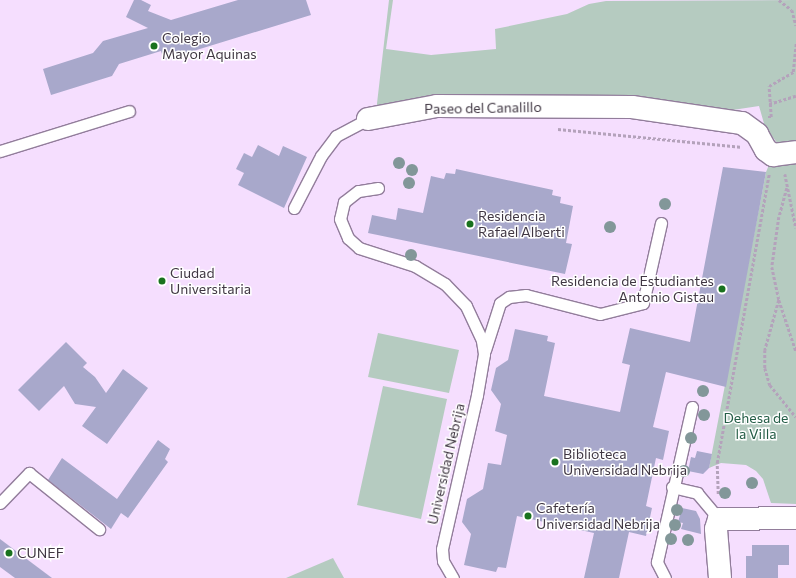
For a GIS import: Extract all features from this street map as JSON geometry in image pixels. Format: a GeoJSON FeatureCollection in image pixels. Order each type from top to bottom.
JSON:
{"type":"FeatureCollection","features":[{"type":"Feature","properties":{"kind":"street","name":"Paseo del Canalillo"},"geometry":{"type":"LineString","coordinates":[[368,119],[437,106],[632,107],[742,123],[780,153]]}},
{"type":"Feature","properties":{"kind":"street"},"geometry":{"type":"LineString","coordinates":[[720,578],[716,529],[719,519],[796,518]]}},
{"type":"Feature","properties":{"kind":"lane"},"geometry":{"type":"LineString","coordinates":[[0,151],[129,111]]}},
{"type":"Feature","properties":{"kind":"lane"},"geometry":{"type":"LineString","coordinates":[[294,208],[321,156],[336,136],[368,119]]}},
{"type":"Feature","properties":{"kind":"lane","name":"Universidad Nebrija"},"geometry":{"type":"LineString","coordinates":[[378,188],[358,191],[344,202],[340,220],[348,238],[359,248],[416,266],[445,284],[473,317],[484,354]]}},
{"type":"Feature","properties":{"kind":"lane","name":"Universidad Nebrija"},"geometry":{"type":"LineString","coordinates":[[453,578],[443,561],[442,549],[484,354],[500,303],[509,297],[526,295],[600,314],[643,303],[661,222]]}},
{"type":"Feature","properties":{"kind":"lane"},"geometry":{"type":"LineString","coordinates":[[665,578],[657,562],[672,487],[692,407]]}},
{"type":"Feature","properties":{"kind":"lane"},"geometry":{"type":"LineString","coordinates":[[0,503],[29,473],[99,528]]}},
{"type":"Feature","properties":{"kind":"lane"},"geometry":{"type":"LineString","coordinates":[[672,487],[697,493],[719,519]]}},
{"type":"Feature","properties":{"kind":"path"},"geometry":{"type":"LineString","coordinates":[[779,0],[792,10],[796,25]]}},
{"type":"Feature","properties":{"kind":"path"},"geometry":{"type":"LineString","coordinates":[[796,43],[793,72],[769,86],[769,104],[796,96]]}},
{"type":"Feature","properties":{"kind":"path","name":"Paseo del Canalillo"},"geometry":{"type":"LineString","coordinates":[[549,128],[780,153]]}},
{"type":"Feature","properties":{"kind":"path"},"geometry":{"type":"LineString","coordinates":[[780,153],[796,228]]}},
{"type":"Feature","properties":{"kind":"path"},"geometry":{"type":"LineString","coordinates":[[719,519],[717,463],[780,153]]}},
{"type":"Feature","properties":{"kind":"path"},"geometry":{"type":"LineString","coordinates":[[787,188],[779,217],[772,267],[779,300],[796,351]]}},
{"type":"Feature","properties":{"kind":"path"},"geometry":{"type":"LineString","coordinates":[[779,300],[765,350],[765,368],[770,386],[796,417]]}},
{"type":"Feature","properties":{"kind":"green space","name":"Dehesa de la Villa"},"geometry":{"type":"Polygon","coordinates":[[[389,0],[393,0],[386,49],[431,55],[496,49],[495,29],[567,14],[589,4],[606,1],[796,0],[796,504],[771,503],[763,479],[756,471],[746,465],[721,463],[709,468],[766,172],[778,144],[765,127],[759,106],[726,111],[376,112],[389,0]]]}},
{"type":"Feature","properties":{"kind":"green space"},"geometry":{"type":"Polygon","coordinates":[[[378,333],[459,350],[449,393],[368,377],[378,333]]]}},
{"type":"Feature","properties":{"kind":"green space"},"geometry":{"type":"Polygon","coordinates":[[[383,386],[447,399],[421,519],[357,505],[383,386]]]}},
{"type":"Feature","properties":{"kind":"green space"},"geometry":{"type":"Polygon","coordinates":[[[333,558],[344,578],[286,578],[333,558]]]}},
{"type":"Feature","properties":{"kind":"building","name":"Colegio Mayor Aquinas"},"geometry":{"type":"Polygon","coordinates":[[[134,0],[141,0],[151,5],[148,11],[171,20],[238,0],[306,0],[311,15],[164,60],[161,51],[119,64],[112,76],[51,95],[43,69],[93,53],[103,41],[148,28],[126,17],[134,0]]]}},
{"type":"Feature","properties":{"kind":"building"},"geometry":{"type":"Polygon","coordinates":[[[258,145],[279,156],[283,146],[307,157],[284,208],[238,185],[244,173],[236,169],[244,153],[252,157],[258,145]]]}},
{"type":"Feature","properties":{"kind":"building"},"geometry":{"type":"Polygon","coordinates":[[[723,167],[766,172],[726,387],[666,372],[653,427],[669,431],[663,460],[656,458],[646,506],[652,508],[646,536],[629,532],[619,578],[584,578],[594,533],[517,516],[506,568],[498,567],[496,572],[464,565],[471,534],[462,522],[467,499],[483,489],[488,463],[501,465],[507,435],[495,431],[501,404],[491,390],[496,368],[508,360],[515,329],[548,336],[547,341],[555,343],[544,396],[620,412],[630,365],[622,363],[630,328],[690,342],[723,167]]]}},
{"type":"Feature","properties":{"kind":"building","name":"Residencia Rafael Alberti"},"geometry":{"type":"Polygon","coordinates":[[[456,169],[553,190],[552,195],[561,197],[560,203],[573,206],[566,243],[572,244],[565,274],[368,233],[372,215],[396,220],[398,208],[423,213],[431,176],[444,179],[446,173],[455,174],[456,169]]]}},
{"type":"Feature","properties":{"kind":"building"},"geometry":{"type":"Polygon","coordinates":[[[66,342],[87,363],[83,367],[95,377],[106,393],[123,369],[148,388],[107,444],[82,426],[96,407],[75,404],[64,386],[39,411],[18,390],[66,342]]]}},
{"type":"Feature","properties":{"kind":"building"},"geometry":{"type":"Polygon","coordinates":[[[158,440],[170,449],[165,459],[168,462],[128,518],[121,513],[111,529],[48,480],[62,458],[117,499],[158,440]]]}},
{"type":"Feature","properties":{"kind":"building"},"geometry":{"type":"Polygon","coordinates":[[[697,451],[712,454],[709,468],[703,474],[688,471],[691,457],[695,458],[697,451]]]}},
{"type":"Feature","properties":{"kind":"building"},"geometry":{"type":"Polygon","coordinates":[[[682,508],[696,511],[700,519],[701,534],[681,529],[683,523],[678,522],[682,508]]]}},
{"type":"Feature","properties":{"kind":"building","name":"CUNEF"},"geometry":{"type":"Polygon","coordinates":[[[0,539],[52,578],[15,578],[0,567],[0,539]]]}},
{"type":"Feature","properties":{"kind":"building"},"geometry":{"type":"Polygon","coordinates":[[[752,545],[789,545],[789,565],[778,565],[778,578],[746,578],[746,556],[752,556],[752,545]]]}},
{"type":"Feature","properties":{"kind":"place","name":"Colegio Mayor Aquinas"},"geometry":{"type":"Point","coordinates":[154,46]}},
{"type":"Feature","properties":{"kind":"place","name":"Residencia Rafael Alberti"},"geometry":{"type":"Point","coordinates":[470,224]}},
{"type":"Feature","properties":{"kind":"place","name":"Ciudad Universitaria"},"geometry":{"type":"Point","coordinates":[162,281]}},
{"type":"Feature","properties":{"kind":"place","name":"Residencia de Estudiantes Antonio Gistau"},"geometry":{"type":"Point","coordinates":[722,289]}},
{"type":"Feature","properties":{"kind":"place","name":"Biblioteca Universidad Nebrija"},"geometry":{"type":"Point","coordinates":[555,462]}},
{"type":"Feature","properties":{"kind":"place","name":"Cafetería Universidad Nebrija"},"geometry":{"type":"Point","coordinates":[528,516]}},
{"type":"Feature","properties":{"kind":"place","name":"CUNEF"},"geometry":{"type":"Point","coordinates":[9,553]}}]}
